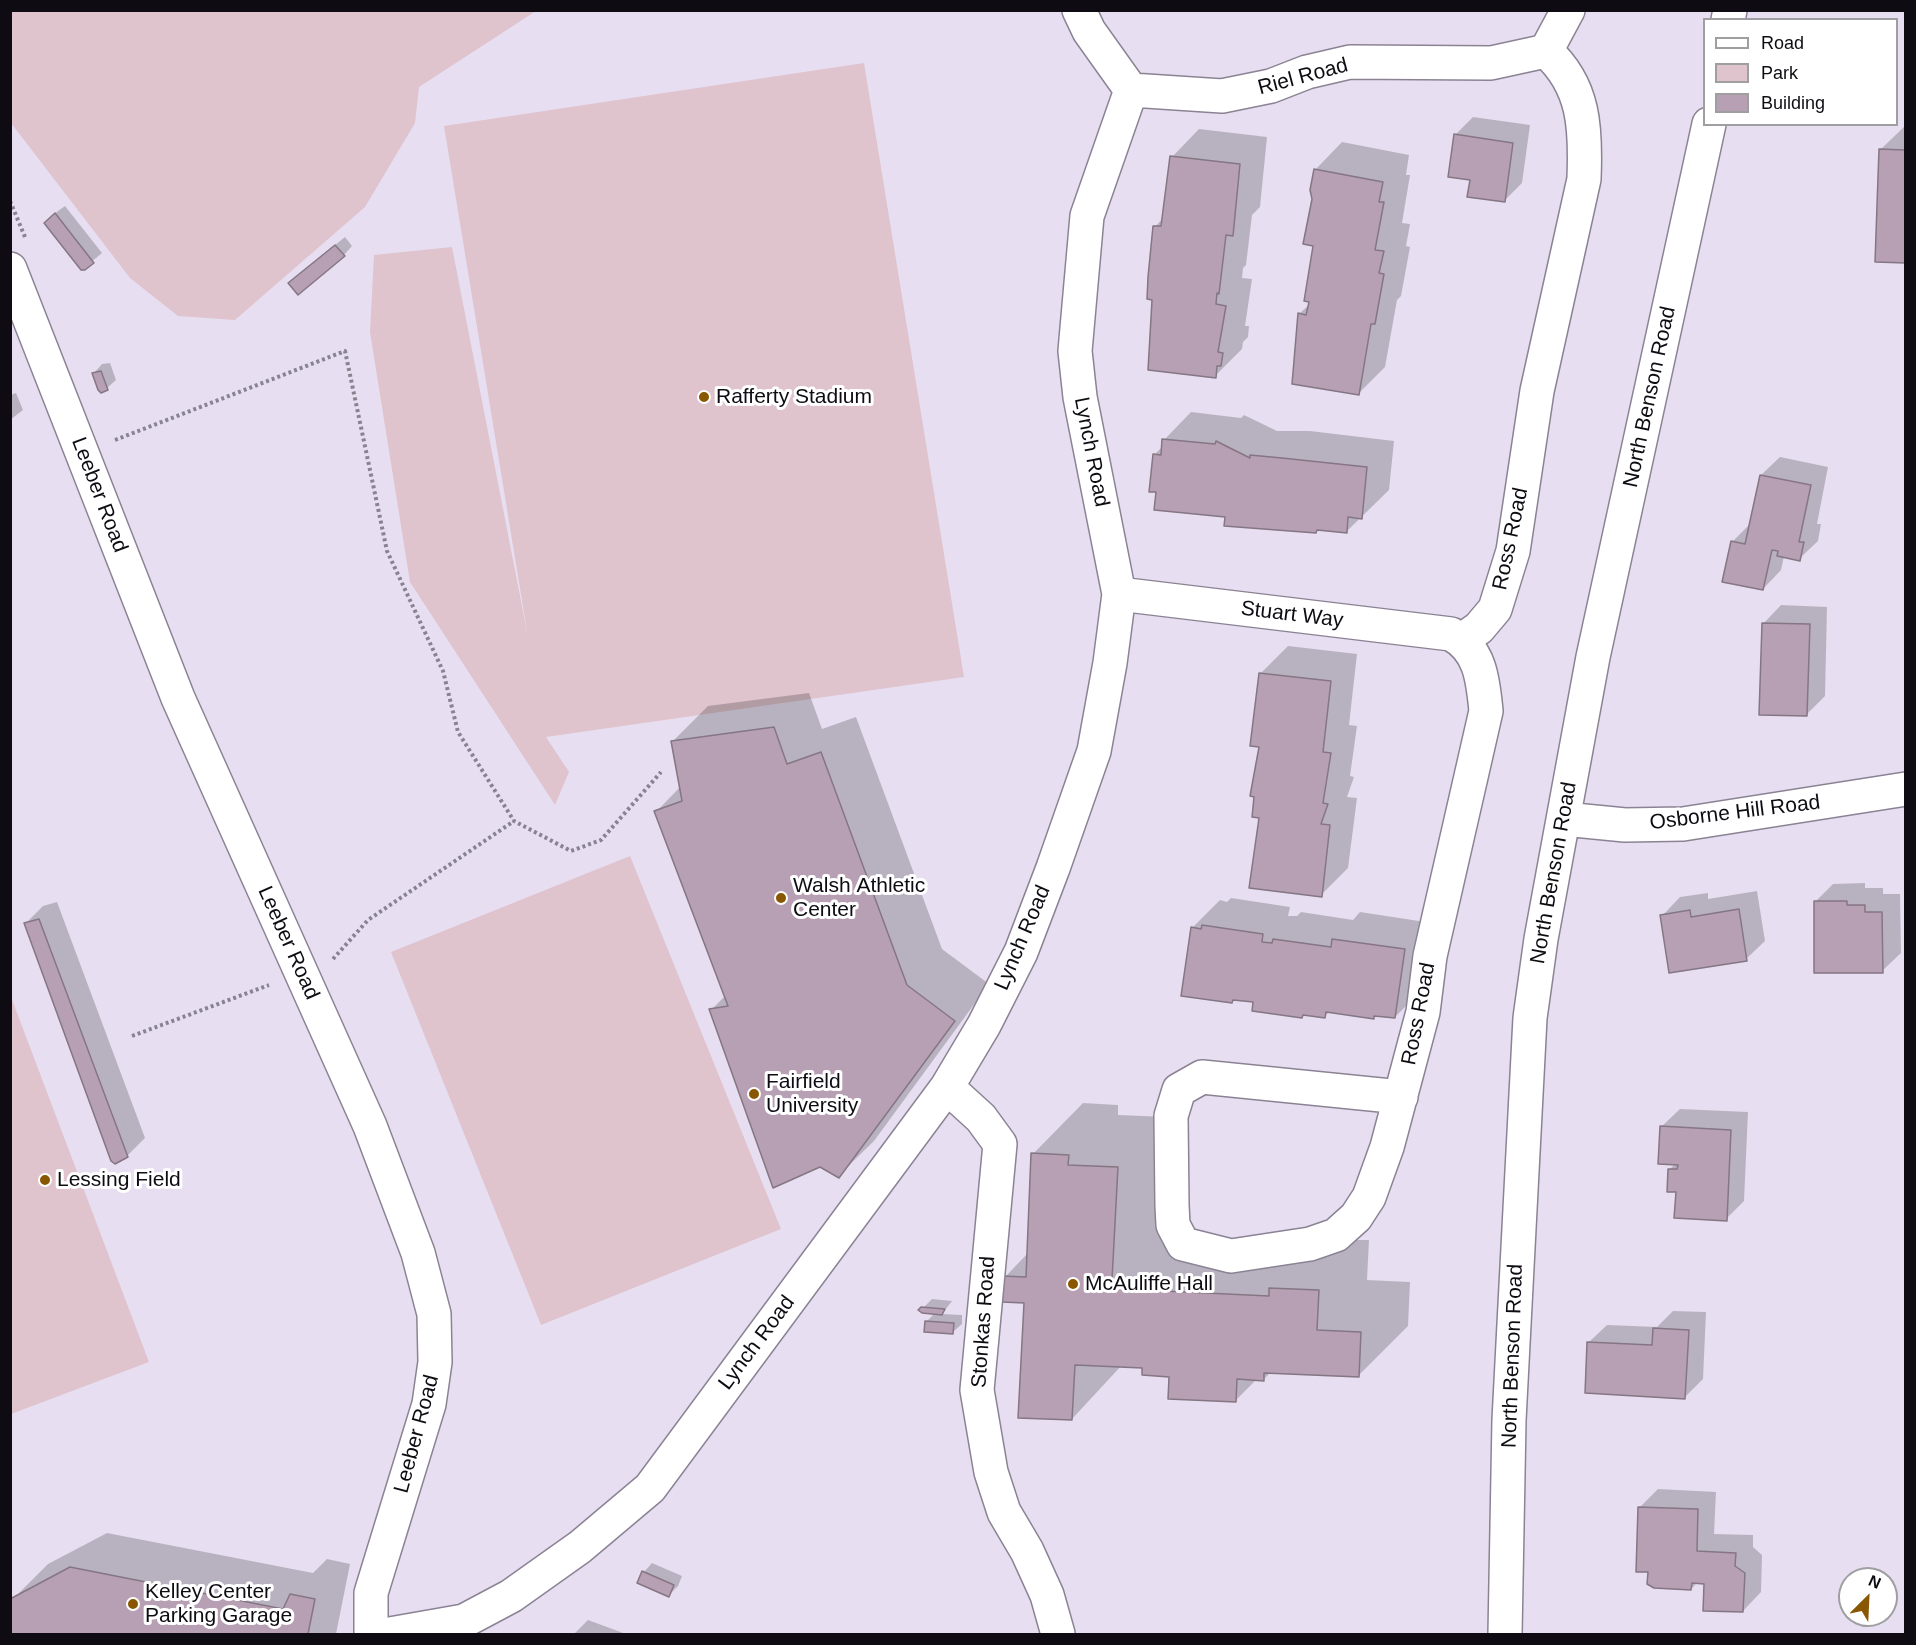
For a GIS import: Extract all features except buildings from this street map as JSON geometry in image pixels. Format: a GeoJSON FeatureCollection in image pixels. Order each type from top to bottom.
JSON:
{"type":"FeatureCollection","features":[{"type":"Feature","properties":{"kind":"street"},"geometry":{"type":"LineString","coordinates":[[1079,10],[1089,31],[1131,90]]}},
{"type":"Feature","properties":{"kind":"street"},"geometry":{"type":"LineString","coordinates":[[1546,51],[1568,10]]}},
{"type":"Feature","properties":{"kind":"street","name":"Riel Road"},"geometry":{"type":"LineString","coordinates":[[1131,90],[1222,96],[1271,86],[1307,72],[1350,62],[1491,63],[1546,51]]}},
{"type":"Feature","properties":{"kind":"street","name":"Ross Road"},"geometry":{"type":"LineString","coordinates":[[1401,1097],[1202,1077],[1179,1090],[1173,1102],[1171,1116],[1172,1205],[1173,1225],[1183,1244],[1198,1250],[1232,1256],[1269,1252],[1336,1235],[1356,1217],[1369,1197],[1388,1147],[1401,1097],[1423,1012],[1430,956],[1486,711],[1483,680],[1476,657],[1462,640],[1479,628],[1495,609],[1513,551],[1537,391],[1584,179],[1586,146],[1582,117],[1574,88],[1563,67],[1546,51]]}},
{"type":"Feature","properties":{"kind":"street","name":"Lynch Road"},"geometry":{"type":"LineString","coordinates":[[390,1635],[464,1621],[511,1596],[580,1547],[650,1488],[947,1087],[984,1025],[1021,952],[1094,751],[1119,594],[1080,397],[1075,351],[1087,216],[1131,90]]}},
{"type":"Feature","properties":{"kind":"street","name":"North Benson Road"},"geometry":{"type":"LineString","coordinates":[[1504,1635],[1509,1420],[1524,1097],[1530,1018],[1541,939],[1593,657],[1709,126]]}},
{"type":"Feature","properties":{"kind":"street","name":"Leeber Road"},"geometry":{"type":"LineString","coordinates":[[10,269],[178,698],[370,1126],[418,1253],[434,1314],[435,1362],[429,1404],[371,1593],[371,1635]]}},
{"type":"Feature","properties":{"kind":"street","name":"Stuart Way"},"geometry":{"type":"LineString","coordinates":[[1119,594],[1451,634],[1462,640]]}},
{"type":"Feature","properties":{"kind":"street","name":"Osborne Hill Road"},"geometry":{"type":"LineString","coordinates":[[1564,819],[1625,825],[1683,824],[1905,789]]}},
{"type":"Feature","properties":{"kind":"street","name":"Stonkas Road"},"geometry":{"type":"LineString","coordinates":[[947,1087],[981,1118],[1000,1144],[977,1390],[991,1472],[1004,1512],[1027,1551],[1047,1595],[1058,1635]]}},
{"type":"Feature","properties":{"kind":"path"},"geometry":{"type":"LineString","coordinates":[[106,443],[345,351],[387,551],[443,671],[459,732],[514,821],[571,851],[601,840],[662,772]]}},
{"type":"Feature","properties":{"kind":"path"},"geometry":{"type":"LineString","coordinates":[[302,973],[323,969],[347,946],[368,920],[514,821]]}},
{"type":"Feature","properties":{"kind":"path"},"geometry":{"type":"LineString","coordinates":[[132,1036],[246,993]]}},
{"type":"Feature","properties":{"kind":"green space"},"geometry":{"type":"Polygon","coordinates":[[[11,10],[536,11],[419,87],[415,123],[365,207],[235,320],[178,316],[130,278],[11,123],[11,10]]]}},
{"type":"Feature","properties":{"kind":"green space","name":"Rafferty Stadium"},"geometry":{"type":"Polygon","coordinates":[[[864,63],[964,677],[546,737],[569,772],[555,805],[410,582],[370,332],[374,255],[452,247],[528,637],[444,126],[864,63]]]}},
{"type":"Feature","properties":{"kind":"green space"},"geometry":{"type":"Polygon","coordinates":[[[630,856],[781,1229],[541,1325],[391,952],[630,856]]]}},
{"type":"Feature","properties":{"kind":"green space","name":"Lessing Field"},"geometry":{"type":"Polygon","coordinates":[[[11,997],[149,1362],[10,1414],[11,997]]]}},
{"type":"Feature","properties":{"kind":"place","name":"Rafferty Stadium"},"geometry":{"type":"Point","coordinates":[704,397]}},
{"type":"Feature","properties":{"kind":"place","name":"Walsh Athletic Center"},"geometry":{"type":"Point","coordinates":[781,898]}},
{"type":"Feature","properties":{"kind":"place","name":"Fairfield University"},"geometry":{"type":"Point","coordinates":[754,1094]}},
{"type":"Feature","properties":{"kind":"place","name":"Lessing Field"},"geometry":{"type":"Point","coordinates":[45,1180]}},
{"type":"Feature","properties":{"kind":"place","name":"McAuliffe Hall"},"geometry":{"type":"Point","coordinates":[1073,1284]}},
{"type":"Feature","properties":{"kind":"place","name":"Kelley Center Parking Garage"},"geometry":{"type":"Point","coordinates":[133,1604]}}]}
